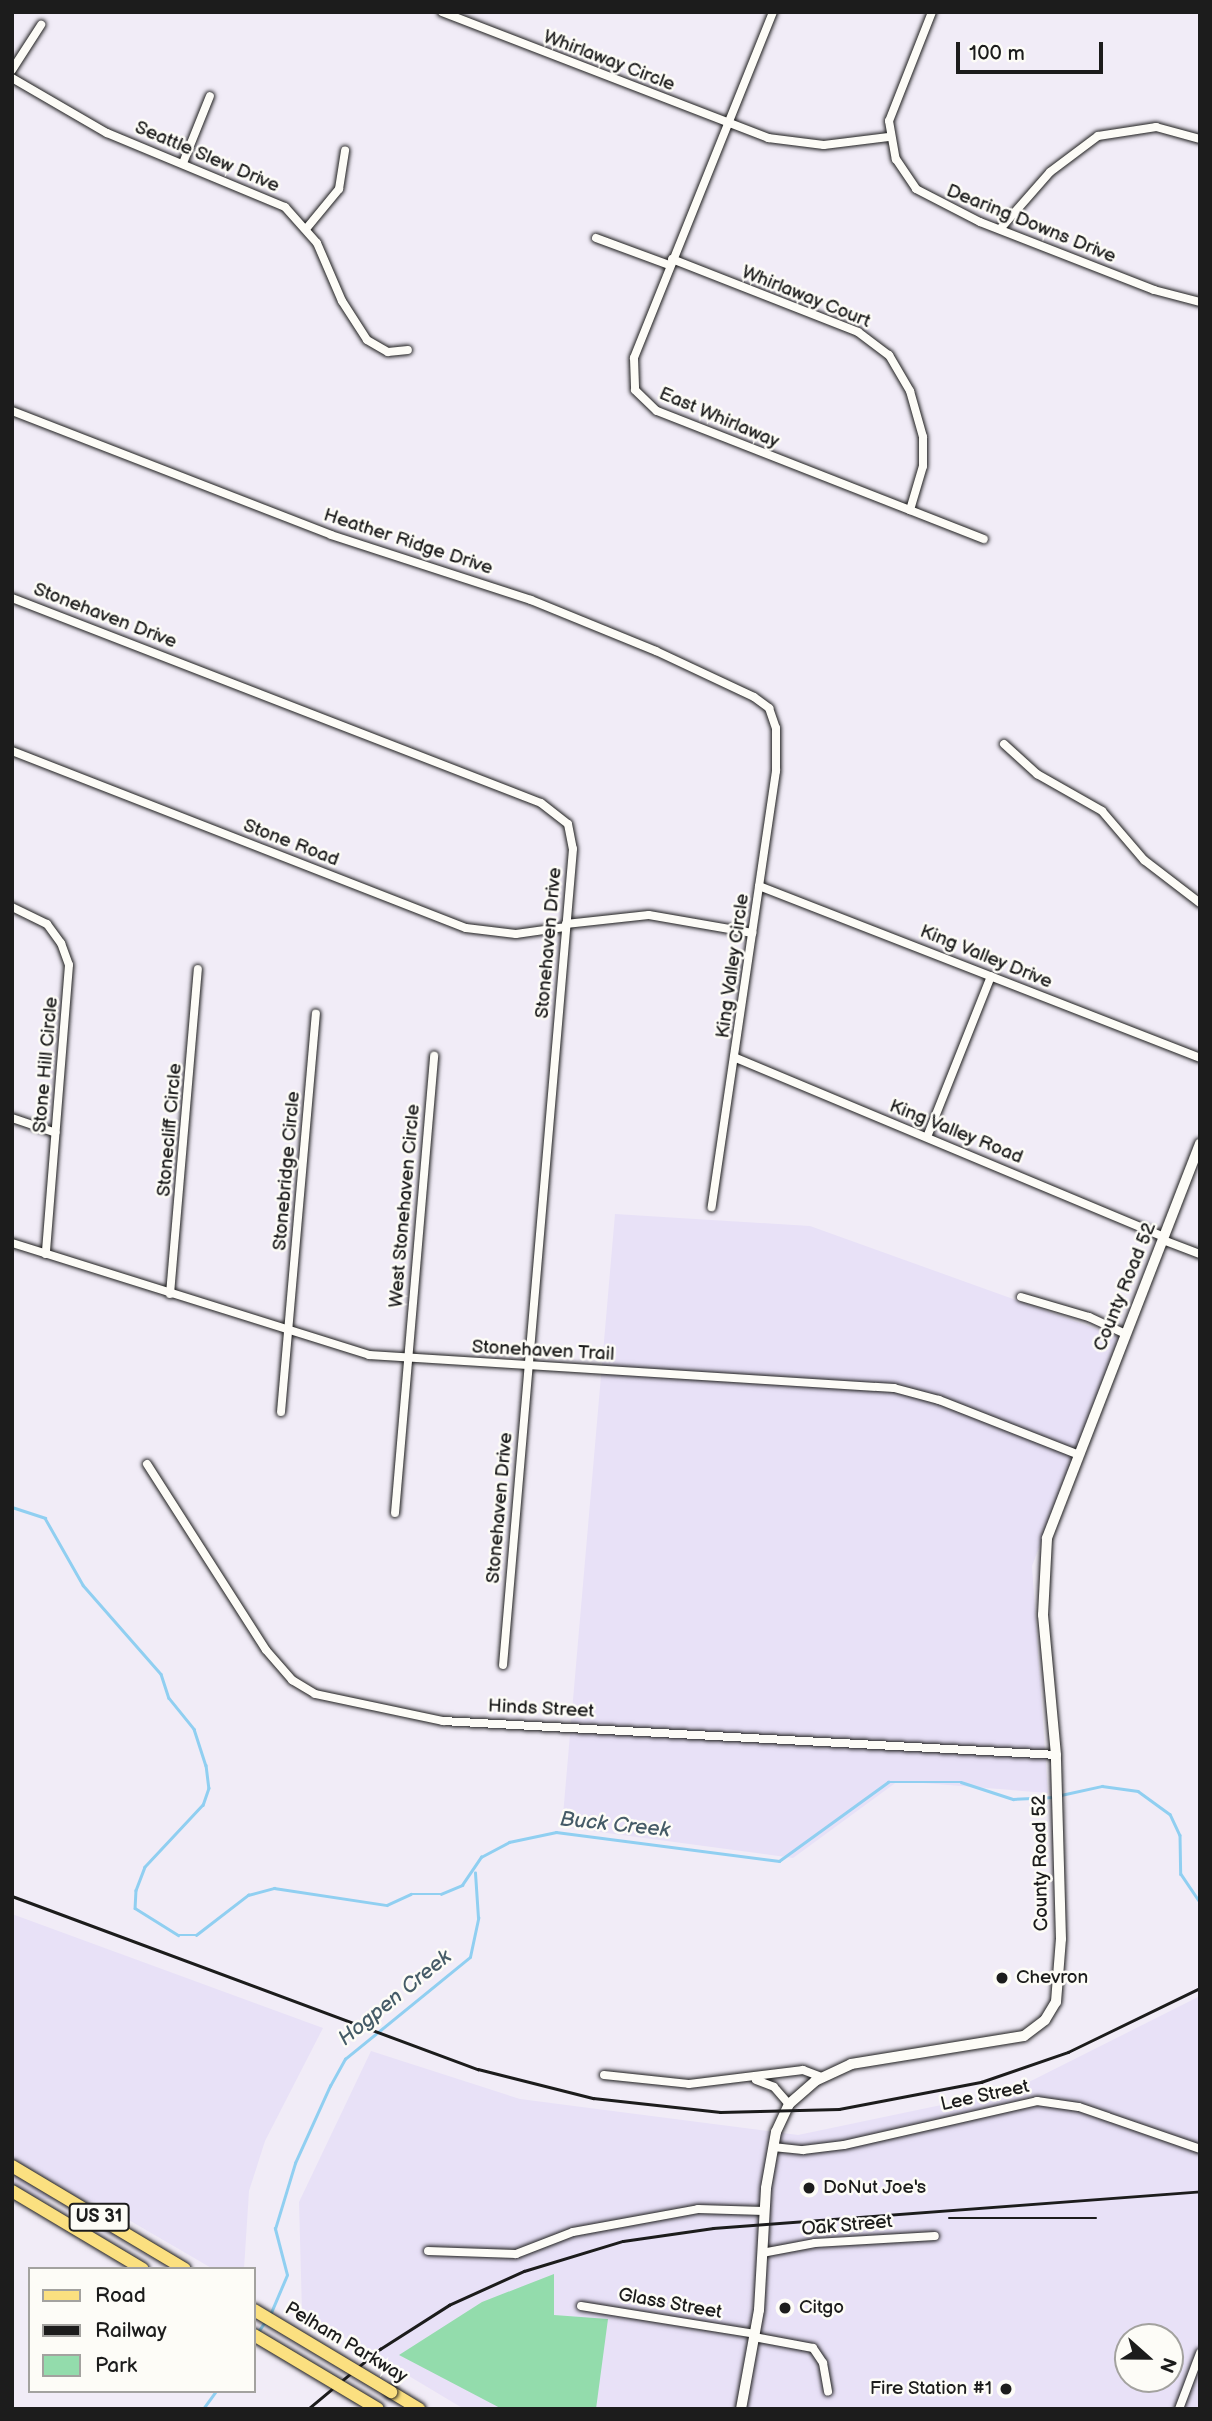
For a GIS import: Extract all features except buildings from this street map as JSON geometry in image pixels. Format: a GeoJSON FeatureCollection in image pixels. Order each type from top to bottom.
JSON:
{"type":"FeatureCollection","features":[{"type":"Feature","properties":{"kind":"main road","name":"US 31"},"geometry":{"type":"LineString","coordinates":[[12,2166],[182,2267]]}},
{"type":"Feature","properties":{"kind":"main road","name":"US 31"},"geometry":{"type":"LineString","coordinates":[[12,2191],[140,2267]]}},
{"type":"Feature","properties":{"kind":"main road"},"geometry":{"type":"LineString","coordinates":[[64,2222],[73,2202]]}},
{"type":"Feature","properties":{"kind":"main road","name":"Pelham Parkway"},"geometry":{"type":"LineString","coordinates":[[256,2311],[419,2409]]}},
{"type":"Feature","properties":{"kind":"main road","name":"Pelham Parkway"},"geometry":{"type":"LineString","coordinates":[[256,2336],[378,2409]]}},
{"type":"Feature","properties":{"kind":"street","name":"Whirlaway Circle"},"geometry":{"type":"LineString","coordinates":[[442,12],[768,138],[804,145],[889,137]]}},
{"type":"Feature","properties":{"kind":"street"},"geometry":{"type":"LineString","coordinates":[[726,123],[773,12]]}},
{"type":"Feature","properties":{"kind":"street"},"geometry":{"type":"LineString","coordinates":[[889,137],[896,100],[932,12]]}},
{"type":"Feature","properties":{"kind":"street"},"geometry":{"type":"LineString","coordinates":[[12,70],[41,25]]}},
{"type":"Feature","properties":{"kind":"street","name":"Seattle Slew Drive"},"geometry":{"type":"LineString","coordinates":[[12,78],[107,132],[276,202],[306,229],[368,340],[387,352],[408,351]]}},
{"type":"Feature","properties":{"kind":"street"},"geometry":{"type":"LineString","coordinates":[[183,163],[210,96]]}},
{"type":"Feature","properties":{"kind":"street","name":"East Whirlaway"},"geometry":{"type":"LineString","coordinates":[[726,123],[632,368],[635,390],[644,402],[716,436],[984,539]]}},
{"type":"Feature","properties":{"kind":"street"},"geometry":{"type":"LineString","coordinates":[[1000,229],[1051,172],[1098,136],[1119,129],[1156,127],[1200,139]]}},
{"type":"Feature","properties":{"kind":"street","name":"Dearing Downs Drive"},"geometry":{"type":"LineString","coordinates":[[889,137],[900,168],[916,189],[936,203],[1154,290],[1200,302]]}},
{"type":"Feature","properties":{"kind":"street"},"geometry":{"type":"LineString","coordinates":[[306,229],[339,189],[345,150]]}},
{"type":"Feature","properties":{"kind":"street","name":"Whirlaway Court"},"geometry":{"type":"LineString","coordinates":[[596,238],[671,262],[858,332],[889,355],[910,391],[923,437],[923,466],[910,510]]}},
{"type":"Feature","properties":{"kind":"street","name":"Heather Ridge Drive"},"geometry":{"type":"LineString","coordinates":[[12,411],[331,535],[495,587],[656,650],[763,702],[776,728]]}},
{"type":"Feature","properties":{"kind":"street","name":"Stonehaven Drive"},"geometry":{"type":"LineString","coordinates":[[12,598],[559,813],[568,824],[573,849],[503,1665]]}},
{"type":"Feature","properties":{"kind":"street","name":"King Valley Circle"},"geometry":{"type":"LineString","coordinates":[[712,1207],[736,1058],[776,771],[776,728]]}},
{"type":"Feature","properties":{"kind":"street"},"geometry":{"type":"LineString","coordinates":[[1004,744],[1037,775],[1102,811],[1144,860],[1200,903]]}},
{"type":"Feature","properties":{"kind":"street","name":"Stone Road"},"geometry":{"type":"LineString","coordinates":[[12,751],[466,928],[516,934],[649,915],[752,933]]}},
{"type":"Feature","properties":{"kind":"street","name":"King Valley Drive"},"geometry":{"type":"LineString","coordinates":[[760,886],[1200,1058]]}},
{"type":"Feature","properties":{"kind":"street","name":"Stone Hill Circle"},"geometry":{"type":"LineString","coordinates":[[12,907],[47,924],[61,943],[69,965],[46,1254]]}},
{"type":"Feature","properties":{"kind":"street","name":"Stonecliff Circle"},"geometry":{"type":"LineString","coordinates":[[170,1294],[198,968]]}},
{"type":"Feature","properties":{"kind":"street"},"geometry":{"type":"LineString","coordinates":[[927,1137],[991,976]]}},
{"type":"Feature","properties":{"kind":"street","name":"Stonebridge Circle"},"geometry":{"type":"LineString","coordinates":[[281,1412],[316,1014]]}},
{"type":"Feature","properties":{"kind":"street","name":"West Stonehaven Circle"},"geometry":{"type":"LineString","coordinates":[[395,1513],[434,1056]]}},
{"type":"Feature","properties":{"kind":"street","name":"King Valley Road"},"geometry":{"type":"LineString","coordinates":[[736,1058],[1200,1254]]}},
{"type":"Feature","properties":{"kind":"street"},"geometry":{"type":"LineString","coordinates":[[12,1118],[56,1133]]}},
{"type":"Feature","properties":{"kind":"street","name":"County Road 52"},"geometry":{"type":"LineString","coordinates":[[741,2409],[755,2336],[764,2211],[773,2147],[778,2123],[789,2104],[821,2077],[873,2059],[1016,2038],[1045,2020],[1060,1986],[1057,1779],[1043,1615],[1044,1560],[1052,1520],[1200,1144]]}},
{"type":"Feature","properties":{"kind":"street","name":"Stonehaven Trail"},"geometry":{"type":"LineString","coordinates":[[12,1243],[369,1355],[408,1360],[894,1388],[939,1400],[1077,1454]]}},
{"type":"Feature","properties":{"kind":"street"},"geometry":{"type":"LineString","coordinates":[[1021,1297],[1125,1334]]}},
{"type":"Feature","properties":{"kind":"street","name":"Hinds Street"},"geometry":{"type":"LineString","coordinates":[[147,1464],[265,1650],[292,1680],[315,1694],[443,1721],[1056,1755]]}},
{"type":"Feature","properties":{"kind":"street"},"geometry":{"type":"LineString","coordinates":[[604,2075],[679,2084],[750,2080],[803,2070],[821,2077]]}},
{"type":"Feature","properties":{"kind":"street"},"geometry":{"type":"LineString","coordinates":[[750,2080],[774,2087],[789,2104]]}},
{"type":"Feature","properties":{"kind":"street","name":"Lee Street"},"geometry":{"type":"LineString","coordinates":[[773,2147],[803,2150],[844,2144],[991,2109],[1045,2101],[1079,2107],[1200,2149]]}},
{"type":"Feature","properties":{"kind":"street"},"geometry":{"type":"LineString","coordinates":[[428,2251],[516,2255],[573,2232],[688,2211],[764,2211]]}},
{"type":"Feature","properties":{"kind":"street","name":"Oak Street"},"geometry":{"type":"LineString","coordinates":[[762,2253],[815,2243],[935,2236]]}},
{"type":"Feature","properties":{"kind":"street","name":"Glass Street"},"geometry":{"type":"LineString","coordinates":[[581,2306],[813,2348],[823,2362],[828,2392]]}},
{"type":"Feature","properties":{"kind":"street"},"geometry":{"type":"LineString","coordinates":[[1179,2409],[1200,2353]]}},
{"type":"Feature","properties":{"kind":"shaded area"},"geometry":{"type":"Polygon","coordinates":[[[615,1214],[810,1226],[1119,1337],[1032,1566],[1048,1793],[898,1781],[793,1858],[562,1827],[615,1214]]]}},
{"type":"Feature","properties":{"kind":"shaded area"},"geometry":{"type":"Polygon","coordinates":[[[12,1914],[323,2028],[265,2141],[249,2191],[244,2267],[210,2267],[98,2202],[12,2197],[12,1914]]]}},
{"type":"Feature","properties":{"kind":"shaded area"},"geometry":{"type":"Polygon","coordinates":[[[1200,1996],[1200,2409],[464,2409],[302,2312],[299,2202],[371,2051],[520,2099],[798,2135],[1013,2090],[1200,1996]]]}},
{"type":"Feature","properties":{"kind":"green space"},"geometry":{"type":"Polygon","coordinates":[[[554,2274],[554,2315],[608,2319],[596,2409],[502,2409],[399,2355],[482,2302],[554,2274]]]}},
{"type":"Feature","properties":{"kind":"waterway","name":"Buck Creek"},"geometry":{"type":"LineString","coordinates":[[12,1507],[45,1518],[83,1585],[161,1674],[169,1698],[194,1729],[206,1765],[209,1788],[203,1805],[145,1867],[136,1890],[135,1908],[178,1935],[196,1935],[248,1895],[274,1888],[387,1905],[411,1894],[441,1894],[462,1885],[481,1857],[509,1842],[556,1832],[779,1861],[888,1782],[961,1782],[1013,1799],[1054,1797]]}},
{"type":"Feature","properties":{"kind":"waterway","name":"Buck Creek"},"geometry":{"type":"LineString","coordinates":[[1061,1795],[1102,1786],[1138,1791],[1170,1814],[1180,1835],[1181,1874],[1200,1902]]}},
{"type":"Feature","properties":{"kind":"waterway","name":"Hogpen Creek"},"geometry":{"type":"LineString","coordinates":[[270,2315],[287,2275],[275,2229],[295,2163],[330,2086],[345,2059],[470,1957],[478,1918],[475,1873]]}},
{"type":"Feature","properties":{"kind":"waterway","name":"Hogpen Creek"},"geometry":{"type":"LineString","coordinates":[[258,2332],[266,2320]]}},
{"type":"Feature","properties":{"kind":"waterway","name":"Hogpen Creek"},"geometry":{"type":"LineString","coordinates":[[203,2409],[215,2393]]}},
{"type":"Feature","properties":{"kind":"railway"},"geometry":{"type":"LineString","coordinates":[[12,1896],[478,2069],[593,2098],[720,2112],[839,2109],[981,2082],[1068,2052],[1200,1988]]}},
{"type":"Feature","properties":{"kind":"railway"},"geometry":{"type":"LineString","coordinates":[[308,2409],[380,2349],[449,2305],[524,2271],[623,2241],[713,2228],[1200,2191]]}},
{"type":"Feature","properties":{"kind":"railway"},"geometry":{"type":"LineString","coordinates":[[949,2218],[1096,2218]]}},
{"type":"Feature","properties":{"kind":"place","name":"Chevron"},"geometry":{"type":"Point","coordinates":[1002,1978]}},
{"type":"Feature","properties":{"kind":"place","name":"DoNut Joe's"},"geometry":{"type":"Point","coordinates":[809,2188]}},
{"type":"Feature","properties":{"kind":"place","name":"Citgo"},"geometry":{"type":"Point","coordinates":[785,2308]}},
{"type":"Feature","properties":{"kind":"place","name":"Fire Station #1"},"geometry":{"type":"Point","coordinates":[1006,2389]}}]}
